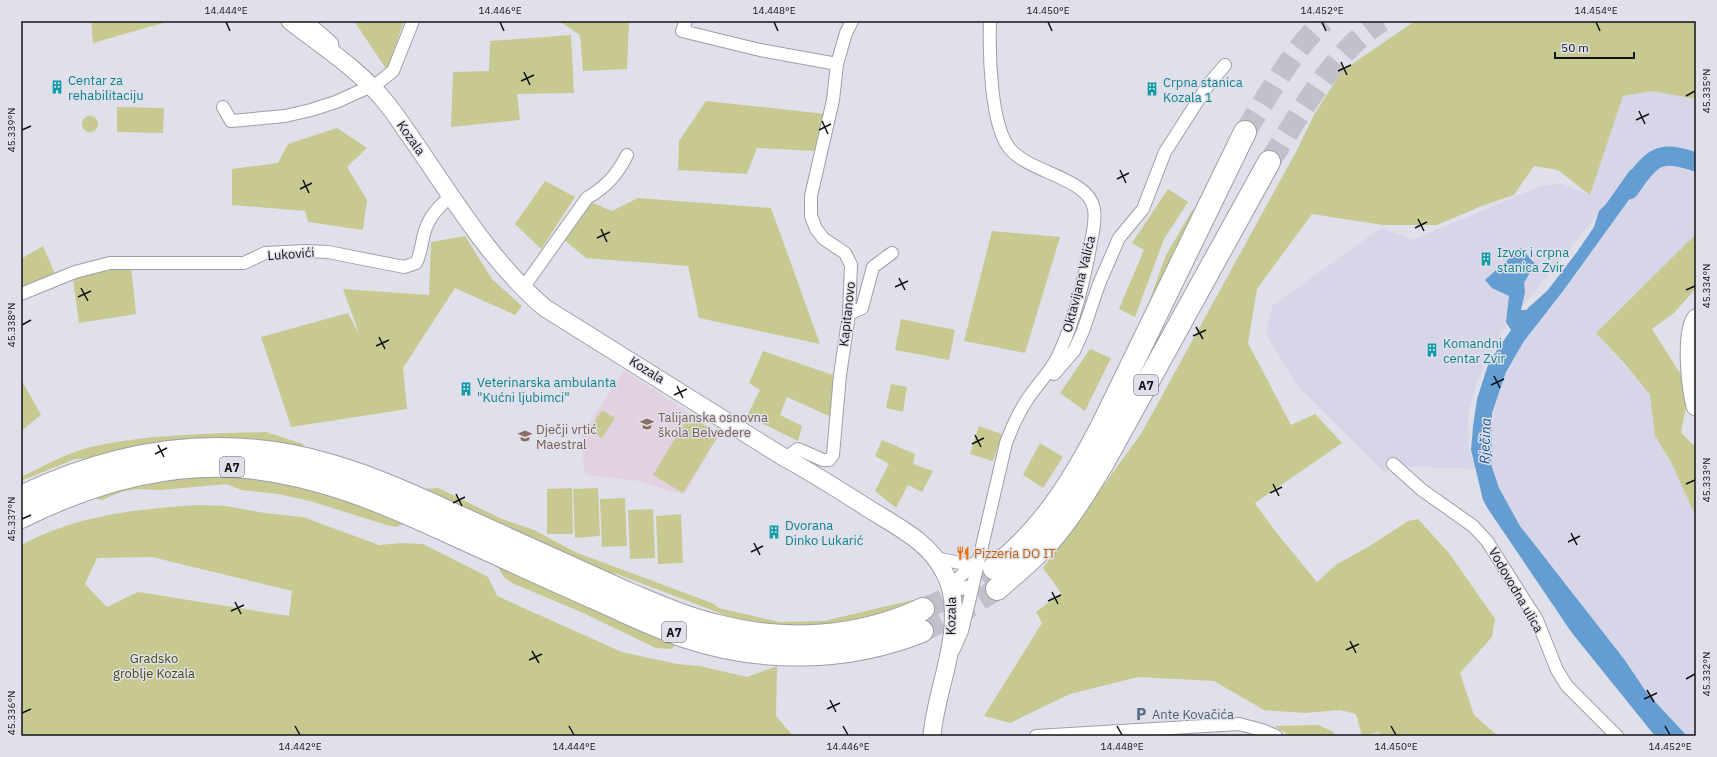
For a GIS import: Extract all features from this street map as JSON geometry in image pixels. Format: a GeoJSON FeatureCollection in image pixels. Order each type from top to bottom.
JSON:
{"type":"FeatureCollection","features":[{"type":"Feature","properties":{"kind":"highway","name":"A7"},"geometry":{"type":"LineString","coordinates":[[985,571],[1023,543],[1054,508],[1087,454],[1245,132]]}},
{"type":"Feature","properties":{"kind":"highway","name":"A7"},"geometry":{"type":"LineString","coordinates":[[985,571],[1041,549],[1055,534],[1078,504],[1103,462],[1269,162]]}},
{"type":"Feature","properties":{"kind":"highway","name":"A7"},"geometry":{"type":"LineString","coordinates":[[21,497],[93,468],[130,458],[193,449],[262,451],[331,465],[395,488],[629,594],[669,610],[718,626],[765,635],[812,636],[843,633],[881,625],[904,618],[923,609]]}},
{"type":"Feature","properties":{"kind":"highway","name":"A7"},"geometry":{"type":"LineString","coordinates":[[21,517],[82,490],[153,471],[221,466],[268,470],[313,479],[370,497],[639,618],[706,642],[751,652],[775,654],[822,654],[882,644],[922,631]]}},
{"type":"Feature","properties":{"kind":"main road","name":"Kozala"},"geometry":{"type":"LineString","coordinates":[[290,21],[370,85],[396,117],[495,256],[523,288],[545,308],[785,458],[814,473],[912,536],[935,558],[944,571],[953,596],[953,621],[947,665],[932,736]]}},
{"type":"Feature","properties":{"kind":"main road"},"geometry":{"type":"LineString","coordinates":[[1696,319],[1691,339],[1691,371],[1696,406]]}},
{"type":"Feature","properties":{"kind":"street"},"geometry":{"type":"LineString","coordinates":[[308,21],[332,43],[332,54]]}},
{"type":"Feature","properties":{"kind":"street"},"geometry":{"type":"LineString","coordinates":[[222,108],[231,121],[285,116],[336,102],[385,79],[393,71],[412,21]]}},
{"type":"Feature","properties":{"kind":"street"},"geometry":{"type":"LineString","coordinates":[[686,21],[682,31],[760,50],[837,64]]}},
{"type":"Feature","properties":{"kind":"street","name":"Kapitanovo"},"geometry":{"type":"LineString","coordinates":[[785,458],[798,449],[823,460],[829,460],[833,455],[840,375],[849,314],[851,265],[845,254],[824,240],[816,229],[811,216],[811,196],[833,100],[837,64],[846,33],[852,21]]}},
{"type":"Feature","properties":{"kind":"street","name":"Oktavijana Valića"},"geometry":{"type":"LineString","coordinates":[[947,665],[962,631],[973,585],[985,571],[1006,443],[1014,424],[1029,397],[1046,377],[1056,360],[1067,335],[1087,264],[1095,220],[1092,201],[1082,190],[1023,160],[1010,150],[1006,144],[1001,130],[990,80],[990,21]]}},
{"type":"Feature","properties":{"kind":"street","name":"Oktavijana Valića"},"geometry":{"type":"LineString","coordinates":[[1046,377],[1053,376],[1074,351],[1083,331],[1099,284],[1119,238],[1143,209],[1165,152],[1208,85],[1225,65]]}},
{"type":"Feature","properties":{"kind":"street"},"geometry":{"type":"LineString","coordinates":[[523,288],[587,198],[602,189],[612,180],[627,155]]}},
{"type":"Feature","properties":{"kind":"street","name":"Lukovići"},"geometry":{"type":"LineString","coordinates":[[21,294],[75,272],[110,263],[244,264],[265,253],[307,251],[328,252],[404,267],[416,263],[420,255],[428,224],[437,209],[451,196]]}},
{"type":"Feature","properties":{"kind":"street"},"geometry":{"type":"LineString","coordinates":[[849,314],[862,308],[873,267],[892,253]]}},
{"type":"Feature","properties":{"kind":"street","name":"Vodovodna ulica"},"geometry":{"type":"LineString","coordinates":[[1393,464],[1422,490],[1473,526],[1487,540],[1537,620],[1557,670],[1567,686],[1617,736]]}},
{"type":"Feature","properties":{"kind":"street"},"geometry":{"type":"LineString","coordinates":[[935,558],[985,571]]}},
{"type":"Feature","properties":{"kind":"street"},"geometry":{"type":"LineString","coordinates":[[950,586],[985,571]]}},
{"type":"Feature","properties":{"kind":"street"},"geometry":{"type":"LineString","coordinates":[[950,586],[961,589],[973,585]]}},
{"type":"Feature","properties":{"kind":"street"},"geometry":{"type":"LineString","coordinates":[[1036,736],[1238,724],[1262,730],[1276,736]]}},
{"type":"Feature","properties":{"kind":"shaded area"},"geometry":{"type":"Polygon","coordinates":[[[1652,91],[1696,99],[1696,234],[1596,333],[1650,395],[1655,436],[1671,462],[1696,517],[1696,736],[1687,736],[1647,693],[1624,659],[1520,526],[1499,488],[1491,464],[1492,413],[1504,372],[1524,341],[1563,291],[1649,172],[1630,170],[1606,204],[1500,334],[1477,382],[1468,414],[1469,448],[1475,469],[1394,466],[1385,473],[1299,388],[1266,335],[1272,306],[1381,228],[1413,240],[1541,186],[1560,183],[1590,195],[1623,96],[1652,91]]]}},
{"type":"Feature","properties":{"kind":"shaded area","name":"Talijanska osnovna škola Belvedere"},"geometry":{"type":"Polygon","coordinates":[[[624,370],[720,434],[684,495],[639,481],[585,475],[581,436],[624,370]]]}},
{"type":"Feature","properties":{"kind":"green space"},"geometry":{"type":"Polygon","coordinates":[[[91,21],[163,21],[163,23],[93,43],[91,21]]]}},
{"type":"Feature","properties":{"kind":"green space"},"geometry":{"type":"Polygon","coordinates":[[[354,21],[404,21],[387,70],[354,21]]]}},
{"type":"Feature","properties":{"kind":"green space"},"geometry":{"type":"Polygon","coordinates":[[[559,21],[629,21],[627,69],[583,71],[580,35],[559,21]]]}},
{"type":"Feature","properties":{"kind":"green space"},"geometry":{"type":"Polygon","coordinates":[[[1415,21],[1696,21],[1696,99],[1652,91],[1623,96],[1590,195],[1558,170],[1534,166],[1514,195],[1484,205],[1437,225],[1383,225],[1312,214],[1257,289],[1248,343],[1291,425],[1315,414],[1342,443],[1255,503],[1275,531],[1317,582],[1337,564],[1368,547],[1408,521],[1418,519],[1449,553],[1495,619],[1492,637],[1460,673],[1474,715],[1498,736],[1380,736],[1379,732],[1362,736],[1356,714],[1340,710],[1305,713],[1264,710],[1214,681],[1138,677],[1070,694],[1010,723],[984,716],[1042,623],[1036,612],[1061,593],[1043,568],[1141,434],[1297,150],[1314,115],[1342,71],[1415,21]]]}},
{"type":"Feature","properties":{"kind":"green space"},"geometry":{"type":"Polygon","coordinates":[[[571,35],[574,93],[517,94],[520,120],[451,127],[453,72],[489,71],[490,41],[571,35]]]}},
{"type":"Feature","properties":{"kind":"green space"},"geometry":{"type":"Polygon","coordinates":[[[706,101],[825,114],[816,151],[757,148],[747,174],[678,170],[679,141],[706,101]]]}},
{"type":"Feature","properties":{"kind":"green space"},"geometry":{"type":"Polygon","coordinates":[[[117,107],[164,108],[163,133],[117,132],[117,107]]]}},
{"type":"Feature","properties":{"kind":"green space"},"geometry":{"type":"Polygon","coordinates":[[[90,116],[97,121],[98,124],[93,131],[90,132],[83,127],[82,124],[87,117],[90,116]]]}},
{"type":"Feature","properties":{"kind":"green space"},"geometry":{"type":"Polygon","coordinates":[[[337,128],[367,148],[347,167],[367,200],[363,230],[308,222],[305,211],[232,205],[232,169],[278,163],[288,144],[337,128]]]}},
{"type":"Feature","properties":{"kind":"green space"},"geometry":{"type":"Polygon","coordinates":[[[545,181],[575,197],[541,249],[515,224],[545,181]]]}},
{"type":"Feature","properties":{"kind":"green space"},"geometry":{"type":"Polygon","coordinates":[[[1168,189],[1188,202],[1164,239],[1135,317],[1119,309],[1144,250],[1132,243],[1168,189]]]}},
{"type":"Feature","properties":{"kind":"green space"},"geometry":{"type":"Polygon","coordinates":[[[638,198],[771,208],[820,344],[699,318],[688,266],[586,258],[562,238],[588,201],[612,211],[638,198]]]}},
{"type":"Feature","properties":{"kind":"green space"},"geometry":{"type":"Polygon","coordinates":[[[1193,209],[1197,212],[1144,316],[1166,255],[1193,209]]]}},
{"type":"Feature","properties":{"kind":"green space"},"geometry":{"type":"Polygon","coordinates":[[[992,231],[1060,237],[1025,353],[964,341],[992,231]]]}},
{"type":"Feature","properties":{"kind":"green space"},"geometry":{"type":"Polygon","coordinates":[[[1696,234],[1696,288],[1674,313],[1652,329],[1683,378],[1686,407],[1681,432],[1691,443],[1696,446],[1696,517],[1671,462],[1655,436],[1650,395],[1624,363],[1596,333],[1696,234]]]}},
{"type":"Feature","properties":{"kind":"green space"},"geometry":{"type":"Polygon","coordinates":[[[465,236],[492,279],[522,306],[515,315],[455,288],[403,368],[407,409],[291,427],[261,337],[348,313],[360,336],[343,289],[429,295],[431,242],[465,236]]]}},
{"type":"Feature","properties":{"kind":"green space"},"geometry":{"type":"Polygon","coordinates":[[[43,246],[55,274],[21,288],[21,259],[43,246]]]}},
{"type":"Feature","properties":{"kind":"green space"},"geometry":{"type":"Polygon","coordinates":[[[131,267],[136,314],[79,323],[73,279],[106,268],[131,267]]]}},
{"type":"Feature","properties":{"kind":"green space"},"geometry":{"type":"Polygon","coordinates":[[[901,319],[955,330],[949,360],[895,350],[901,319]]]}},
{"type":"Feature","properties":{"kind":"green space"},"geometry":{"type":"Polygon","coordinates":[[[1090,349],[1111,358],[1085,411],[1060,393],[1090,349]]]}},
{"type":"Feature","properties":{"kind":"green space"},"geometry":{"type":"Polygon","coordinates":[[[763,351],[833,375],[831,417],[787,397],[780,415],[802,426],[798,441],[747,416],[760,390],[749,383],[763,351]]]}},
{"type":"Feature","properties":{"kind":"green space"},"geometry":{"type":"Polygon","coordinates":[[[21,379],[41,415],[21,431],[21,379]]]}},
{"type":"Feature","properties":{"kind":"green space"},"geometry":{"type":"Polygon","coordinates":[[[891,384],[907,387],[903,412],[886,408],[891,384]]]}},
{"type":"Feature","properties":{"kind":"green space"},"geometry":{"type":"Polygon","coordinates":[[[602,410],[615,418],[602,438],[589,430],[602,410]]]}},
{"type":"Feature","properties":{"kind":"green space"},"geometry":{"type":"Polygon","coordinates":[[[689,416],[719,434],[683,493],[653,475],[689,416]]]}},
{"type":"Feature","properties":{"kind":"green space"},"geometry":{"type":"Polygon","coordinates":[[[979,426],[1002,434],[993,461],[970,454],[979,426]]]}},
{"type":"Feature","properties":{"kind":"green space"},"geometry":{"type":"Polygon","coordinates":[[[266,432],[303,444],[305,451],[75,459],[21,481],[21,477],[47,464],[64,456],[91,447],[134,439],[156,437],[266,432]]]}},
{"type":"Feature","properties":{"kind":"green space"},"geometry":{"type":"Polygon","coordinates":[[[882,440],[915,454],[913,464],[933,471],[922,492],[908,485],[896,508],[875,491],[889,464],[875,456],[882,440]]]}},
{"type":"Feature","properties":{"kind":"green space"},"geometry":{"type":"Polygon","coordinates":[[[1040,443],[1063,457],[1043,488],[1023,475],[1040,443]]]}},
{"type":"Feature","properties":{"kind":"green space"},"geometry":{"type":"Polygon","coordinates":[[[196,474],[278,478],[408,522],[396,527],[310,501],[278,494],[241,490],[227,484],[161,490],[136,489],[121,492],[102,500],[89,497],[196,474]]]}},
{"type":"Feature","properties":{"kind":"green space"},"geometry":{"type":"Polygon","coordinates":[[[438,488],[502,519],[534,530],[575,552],[712,603],[719,608],[779,622],[824,621],[917,599],[919,601],[895,610],[829,627],[751,625],[617,574],[605,572],[424,489],[438,488]]]}},
{"type":"Feature","properties":{"kind":"green space"},"geometry":{"type":"Polygon","coordinates":[[[572,488],[573,534],[547,534],[547,489],[572,488]]]}},
{"type":"Feature","properties":{"kind":"green space"},"geometry":{"type":"Polygon","coordinates":[[[598,488],[600,536],[575,538],[573,489],[598,488]]]}},
{"type":"Feature","properties":{"kind":"green space"},"geometry":{"type":"Polygon","coordinates":[[[625,498],[627,546],[602,547],[600,499],[625,498]]]}},
{"type":"Feature","properties":{"kind":"green space","name":"Gradsko groblje Kozala"},"geometry":{"type":"Polygon","coordinates":[[[199,505],[226,506],[265,513],[303,517],[379,545],[401,543],[423,544],[488,577],[497,596],[622,652],[677,664],[700,666],[747,677],[777,666],[776,716],[793,736],[21,736],[21,545],[64,527],[108,515],[199,505]],[[152,557],[97,558],[85,584],[107,607],[138,592],[289,616],[292,591],[152,557]]]}},
{"type":"Feature","properties":{"kind":"green space"},"geometry":{"type":"Polygon","coordinates":[[[653,509],[655,558],[630,559],[628,510],[653,509]]]}},
{"type":"Feature","properties":{"kind":"green space"},"geometry":{"type":"Polygon","coordinates":[[[681,514],[683,563],[658,564],[656,516],[681,514]]]}},
{"type":"Feature","properties":{"kind":"green space"},"geometry":{"type":"Polygon","coordinates":[[[493,560],[678,643],[671,649],[656,648],[581,612],[512,583],[505,578],[493,560]]]}},
{"type":"Feature","properties":{"kind":"green space"},"geometry":{"type":"Polygon","coordinates":[[[1318,725],[1334,732],[1333,736],[1291,736],[1274,726],[1318,725]]]}},
{"type":"Feature","properties":{"kind":"water","name":"Rječina"},"geometry":{"type":"Polygon","coordinates":[[[1639,167],[1649,172],[1563,291],[1524,341],[1506,372],[1492,413],[1491,464],[1499,488],[1520,526],[1624,659],[1647,693],[1687,736],[1655,736],[1572,633],[1483,500],[1471,450],[1477,399],[1489,362],[1511,330],[1506,322],[1509,296],[1492,288],[1485,280],[1521,248],[1535,264],[1524,283],[1525,292],[1521,310],[1526,310],[1548,290],[1577,252],[1594,227],[1599,211],[1606,204],[1630,170],[1639,167]]]}},
{"type":"Feature","properties":{"kind":"waterway","name":"Rječina"},"geometry":{"type":"LineString","coordinates":[[1629,190],[1643,170],[1657,159],[1666,156],[1675,156],[1696,162]]}},
{"type":"Feature","properties":{"kind":"tunnel"},"geometry":{"type":"LineString","coordinates":[[1245,132],[1291,59],[1324,21]]}},
{"type":"Feature","properties":{"kind":"tunnel"},"geometry":{"type":"LineString","coordinates":[[1269,162],[1306,104],[1333,67],[1348,49],[1364,34],[1382,21]]}},
{"type":"Feature","properties":{"kind":"tunnel"},"geometry":{"type":"LineString","coordinates":[[923,609],[953,596],[994,568]]}},
{"type":"Feature","properties":{"kind":"tunnel"},"geometry":{"type":"LineString","coordinates":[[922,631],[961,612],[997,589]]}},
{"type":"Feature","properties":{"kind":"place","name":"Centar za rehabilitaciju"},"geometry":{"type":"Point","coordinates":[57,87]}},
{"type":"Feature","properties":{"kind":"place","name":"Crpna stanica Kozala 1"},"geometry":{"type":"Point","coordinates":[1152,89]}},
{"type":"Feature","properties":{"kind":"place","name":"Izvor i crpna stanica Zvir"},"geometry":{"type":"Point","coordinates":[1486,259]}},
{"type":"Feature","properties":{"kind":"place","name":"Komandni centar Zvir"},"geometry":{"type":"Point","coordinates":[1432,350]}},
{"type":"Feature","properties":{"kind":"place","name":"Veterinarska ambulanta \"Kućni ljubimci\""},"geometry":{"type":"Point","coordinates":[466,389]}},
{"type":"Feature","properties":{"kind":"place","name":"Talijanska osnovna škola Belvedere"},"geometry":{"type":"Point","coordinates":[647,424]}},
{"type":"Feature","properties":{"kind":"place","name":"Dječji vrtić Maestral"},"geometry":{"type":"Point","coordinates":[525,436]}},
{"type":"Feature","properties":{"kind":"place","name":"Dvorana Dinko Lukarić"},"geometry":{"type":"Point","coordinates":[774,532]}},
{"type":"Feature","properties":{"kind":"place","name":"Pizzeria DO IT"},"geometry":{"type":"Point","coordinates":[963,553]}},
{"type":"Feature","properties":{"kind":"place","name":"Ante Kovačića"},"geometry":{"type":"Point","coordinates":[1141,714]}}]}
